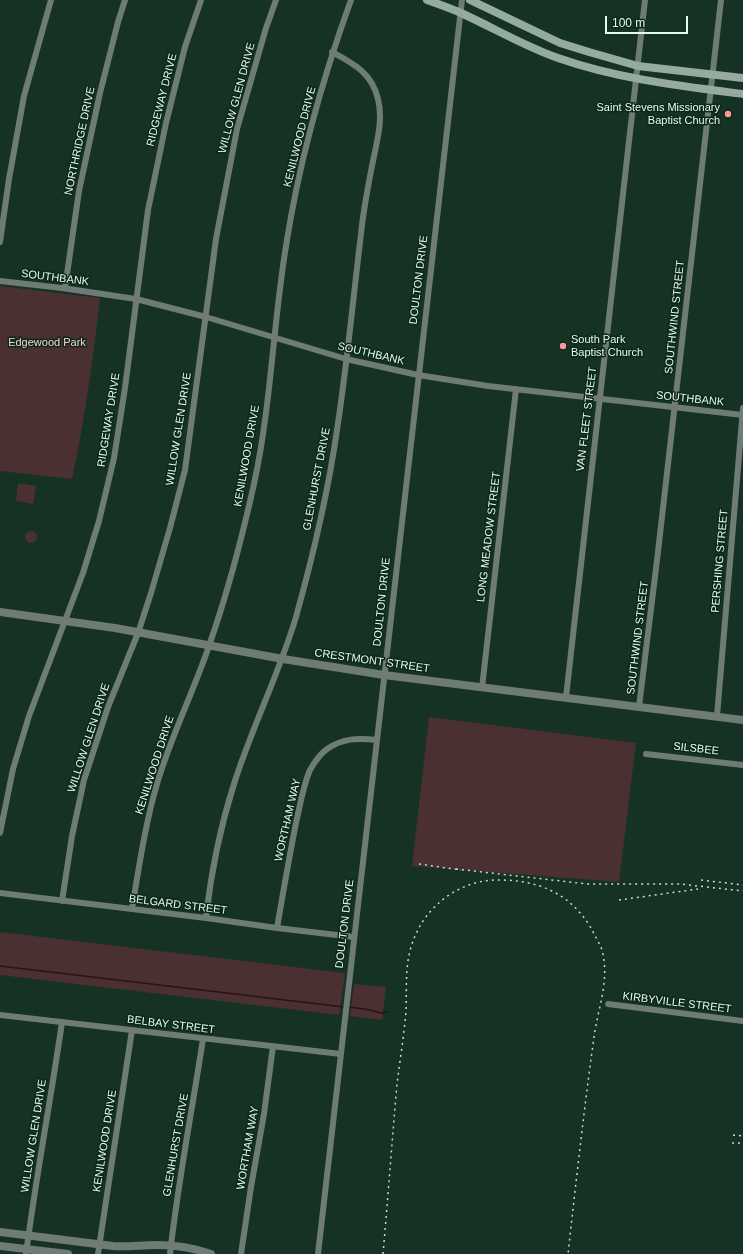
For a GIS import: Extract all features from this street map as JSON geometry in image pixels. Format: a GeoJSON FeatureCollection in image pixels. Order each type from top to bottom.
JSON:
{"type":"FeatureCollection","features":[{"type":"Feature","properties":{"kind":"main road"},"geometry":{"type":"LineString","coordinates":[[427,0],[460,12],[519,43],[556,58],[597,71],[680,87],[743,94]]}},
{"type":"Feature","properties":{"kind":"main road"},"geometry":{"type":"LineString","coordinates":[[470,0],[560,43],[638,66],[743,78]]}},
{"type":"Feature","properties":{"kind":"street"},"geometry":{"type":"LineString","coordinates":[[0,242],[24,96],[51,0]]}},
{"type":"Feature","properties":{"kind":"street","name":"NORTHRIDGE DRIVE"},"geometry":{"type":"LineString","coordinates":[[65,288],[79,191],[100,93],[125,0]]}},
{"type":"Feature","properties":{"kind":"street","name":"RIDGEWAY DRIVE"},"geometry":{"type":"LineString","coordinates":[[0,833],[13,769],[29,716],[66,620],[100,521],[114,458],[125,388],[148,210],[166,124],[185,47],[201,0]]}},
{"type":"Feature","properties":{"kind":"street","name":"WILLOW GLEN DRIVE"},"geometry":{"type":"LineString","coordinates":[[62,900],[72,836],[84,780],[108,707],[138,633],[168,536],[185,470],[216,239],[237,129],[266,28],[276,0]]}},
{"type":"Feature","properties":{"kind":"street","name":"KENILWOOD DRIVE"},"geometry":{"type":"LineString","coordinates":[[132,909],[142,846],[157,784],[179,721],[210,645],[237,554],[254,482],[265,419],[285,246],[301,161],[332,52],[351,0]]}},
{"type":"Feature","properties":{"kind":"street","name":"DOULTON DRIVE"},"geometry":{"type":"LineString","coordinates":[[318,1254],[462,0]]}},
{"type":"Feature","properties":{"kind":"street","name":"VAN FLEET STREET"},"geometry":{"type":"LineString","coordinates":[[566,697],[645,0]]}},
{"type":"Feature","properties":{"kind":"street","name":"SOUTHWIND STREET"},"geometry":{"type":"LineString","coordinates":[[639,707],[721,0]]}},
{"type":"Feature","properties":{"kind":"street","name":"GLENHURST DRIVE"},"geometry":{"type":"LineString","coordinates":[[206,918],[215,856],[228,804],[244,756],[282,659],[313,554],[326,494],[337,431],[364,205],[379,131],[380,116],[378,99],[371,81],[357,66],[332,52]]}},
{"type":"Feature","properties":{"kind":"street","name":"SOUTHBANK"},"geometry":{"type":"LineString","coordinates":[[0,281],[65,288],[136,299],[206,317],[346,360],[418,375],[488,386],[743,415]]}},
{"type":"Feature","properties":{"kind":"street","name":"LONG MEADOW STREET"},"geometry":{"type":"LineString","coordinates":[[482,688],[516,389]]}},
{"type":"Feature","properties":{"kind":"street","name":"PERSHING STREET"},"geometry":{"type":"LineString","coordinates":[[717,716],[743,408]]}},
{"type":"Feature","properties":{"kind":"street","name":"CRESTMONT STREET"},"geometry":{"type":"LineString","coordinates":[[0,612],[66,620],[282,659],[384,675],[743,720]]}},
{"type":"Feature","properties":{"kind":"street","name":"WORTHAM WAY"},"geometry":{"type":"LineString","coordinates":[[277,928],[288,862],[310,770],[326,750],[336,744],[346,740],[358,738],[377,740]]}},
{"type":"Feature","properties":{"kind":"street","name":"SILSBEE"},"geometry":{"type":"LineString","coordinates":[[646,754],[743,765]]}},
{"type":"Feature","properties":{"kind":"street","name":"BELGARD STREET"},"geometry":{"type":"LineString","coordinates":[[0,893],[354,937]]}},
{"type":"Feature","properties":{"kind":"street","name":"KIRBYVILLE STREET"},"geometry":{"type":"LineString","coordinates":[[608,1004],[743,1021]]}},
{"type":"Feature","properties":{"kind":"street","name":"BELBAY STREET"},"geometry":{"type":"LineString","coordinates":[[0,1015],[341,1054]]}},
{"type":"Feature","properties":{"kind":"street","name":"WILLOW GLEN DRIVE"},"geometry":{"type":"LineString","coordinates":[[27,1251],[36,1180],[62,1022]]}},
{"type":"Feature","properties":{"kind":"street","name":"KENILWOOD DRIVE"},"geometry":{"type":"LineString","coordinates":[[98,1254],[132,1030]]}},
{"type":"Feature","properties":{"kind":"street","name":"GLENHURST DRIVE"},"geometry":{"type":"LineString","coordinates":[[170,1250],[177,1193],[203,1039]]}},
{"type":"Feature","properties":{"kind":"street","name":"WORTHAM WAY"},"geometry":{"type":"LineString","coordinates":[[241,1254],[264,1114],[273,1046]]}},
{"type":"Feature","properties":{"kind":"street"},"geometry":{"type":"LineString","coordinates":[[0,1232],[99,1245],[127,1247],[155,1245],[170,1250],[196,1249],[211,1254]]}},
{"type":"Feature","properties":{"kind":"street"},"geometry":{"type":"LineString","coordinates":[[0,1246],[27,1251],[68,1254]]}},
{"type":"Feature","properties":{"kind":"green space","name":"Edgewood Park"},"geometry":{"type":"Polygon","coordinates":[[[0,286],[100,298],[88,389],[72,479],[0,471],[0,286]]]}},
{"type":"Feature","properties":{"kind":"green space"},"geometry":{"type":"Polygon","coordinates":[[[18,483],[36,486],[33,504],[16,501],[18,483]]]}},
{"type":"Feature","properties":{"kind":"green space"},"geometry":{"type":"Polygon","coordinates":[[[31,531],[35,533],[37,537],[35,541],[31,543],[27,541],[25,537],[27,533],[31,531]]]}},
{"type":"Feature","properties":{"kind":"green space"},"geometry":{"type":"Polygon","coordinates":[[[429,717],[636,743],[619,882],[412,866],[429,717]]]}},
{"type":"Feature","properties":{"kind":"green space"},"geometry":{"type":"Polygon","coordinates":[[[0,932],[345,973],[339,1015],[0,975],[0,932]]]}},
{"type":"Feature","properties":{"kind":"green space"},"geometry":{"type":"Polygon","coordinates":[[[354,984],[386,987],[382,1020],[350,1016],[354,984]]]}},
{"type":"Feature","properties":{"kind":"waterway"},"geometry":{"type":"LineString","coordinates":[[0,966],[344,1007]]}},
{"type":"Feature","properties":{"kind":"waterway"},"geometry":{"type":"LineString","coordinates":[[348,1007],[381,1013],[389,1012]]}},
{"type":"Feature","properties":{"kind":"railway"},"geometry":{"type":"LineString","coordinates":[[419,864],[461,870]]}},
{"type":"Feature","properties":{"kind":"railway"},"geometry":{"type":"LineString","coordinates":[[456,869],[587,884],[680,884],[743,891]]}},
{"type":"Feature","properties":{"kind":"railway"},"geometry":{"type":"LineString","coordinates":[[383,1254],[397,1084],[406,1011],[407,972],[412,943],[422,922],[439,903],[450,895],[461,888],[473,884],[499,880],[540,886],[563,897],[583,916],[591,928],[601,947],[604,959],[605,970],[603,992],[590,1064],[568,1254]]}},
{"type":"Feature","properties":{"kind":"railway"},"geometry":{"type":"LineString","coordinates":[[701,880],[743,885]]}},
{"type":"Feature","properties":{"kind":"railway"},"geometry":{"type":"LineString","coordinates":[[619,900],[698,889]]}},
{"type":"Feature","properties":{"kind":"railway"},"geometry":{"type":"LineString","coordinates":[[733,1135],[743,1136]]}},
{"type":"Feature","properties":{"kind":"railway"},"geometry":{"type":"LineString","coordinates":[[732,1143],[743,1143]]}},
{"type":"Feature","properties":{"kind":"place","name":"Saint Stevens Missionary Baptist Church"},"geometry":{"type":"Point","coordinates":[728,114]}},
{"type":"Feature","properties":{"kind":"place","name":"South Park Baptist Church"},"geometry":{"type":"Point","coordinates":[563,346]}}]}
